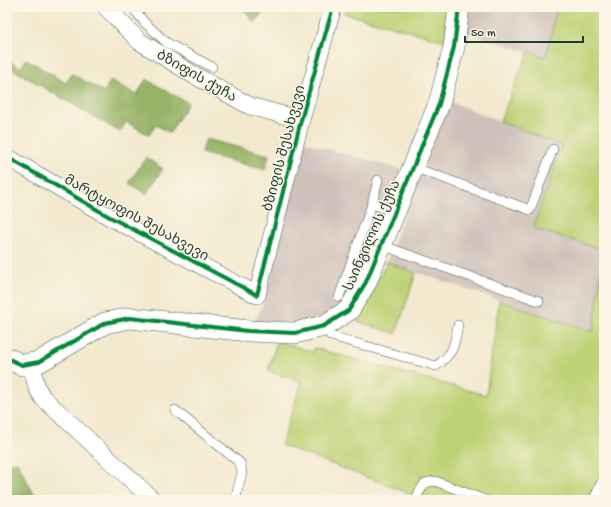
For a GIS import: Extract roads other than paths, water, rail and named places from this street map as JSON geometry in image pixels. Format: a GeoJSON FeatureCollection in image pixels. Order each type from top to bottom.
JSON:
{"type":"FeatureCollection","features":[{"type":"Feature","properties":{"kind":"street","name":"ბზიფის ქუჩა"},"geometry":{"type":"LineString","coordinates":[[106,7],[140,41],[192,74],[250,106],[301,120]]}},
{"type":"Feature","properties":{"kind":"street","name":"ბზიფის შესახვევი"},"geometry":{"type":"LineString","coordinates":[[257,295],[301,120],[333,7]]}},
{"type":"Feature","properties":{"kind":"street","name":"საინგილოს ქუჩა"},"geometry":{"type":"LineString","coordinates":[[31,364],[39,362],[105,323],[130,318],[248,331],[295,333],[324,326],[349,310],[366,282],[439,104],[454,47],[459,7]]}},
{"type":"Feature","properties":{"kind":"street","name":"მარტყოფის შესახვევი"},"geometry":{"type":"LineString","coordinates":[[7,157],[108,216],[257,295]]}},
{"type":"Feature","properties":{"kind":"street"},"geometry":{"type":"LineString","coordinates":[[7,358],[22,366],[31,364],[37,388],[43,398],[154,500]]}},
{"type":"Feature","properties":{"kind":"street"},"geometry":{"type":"LineString","coordinates":[[598,500],[604,486]]}},
{"type":"Feature","properties":{"kind":"lane"},"geometry":{"type":"LineString","coordinates":[[132,7],[145,23],[167,43],[212,67]]}},
{"type":"Feature","properties":{"kind":"lane"},"geometry":{"type":"LineString","coordinates":[[413,167],[530,210],[553,149]]}},
{"type":"Feature","properties":{"kind":"lane"},"geometry":{"type":"LineString","coordinates":[[339,297],[372,204],[378,180]]}},
{"type":"Feature","properties":{"kind":"lane"},"geometry":{"type":"LineString","coordinates":[[372,204],[395,212]]}},
{"type":"Feature","properties":{"kind":"lane"},"geometry":{"type":"LineString","coordinates":[[381,245],[540,301]]}},
{"type":"Feature","properties":{"kind":"lane"},"geometry":{"type":"LineString","coordinates":[[324,326],[331,336],[436,366],[450,356],[455,342],[458,325]]}},
{"type":"Feature","properties":{"kind":"lane"},"geometry":{"type":"LineString","coordinates":[[175,410],[240,463],[242,473],[235,500]]}},
{"type":"Feature","properties":{"kind":"lane"},"geometry":{"type":"LineString","coordinates":[[416,500],[425,483],[435,482],[485,500]]}}]}
